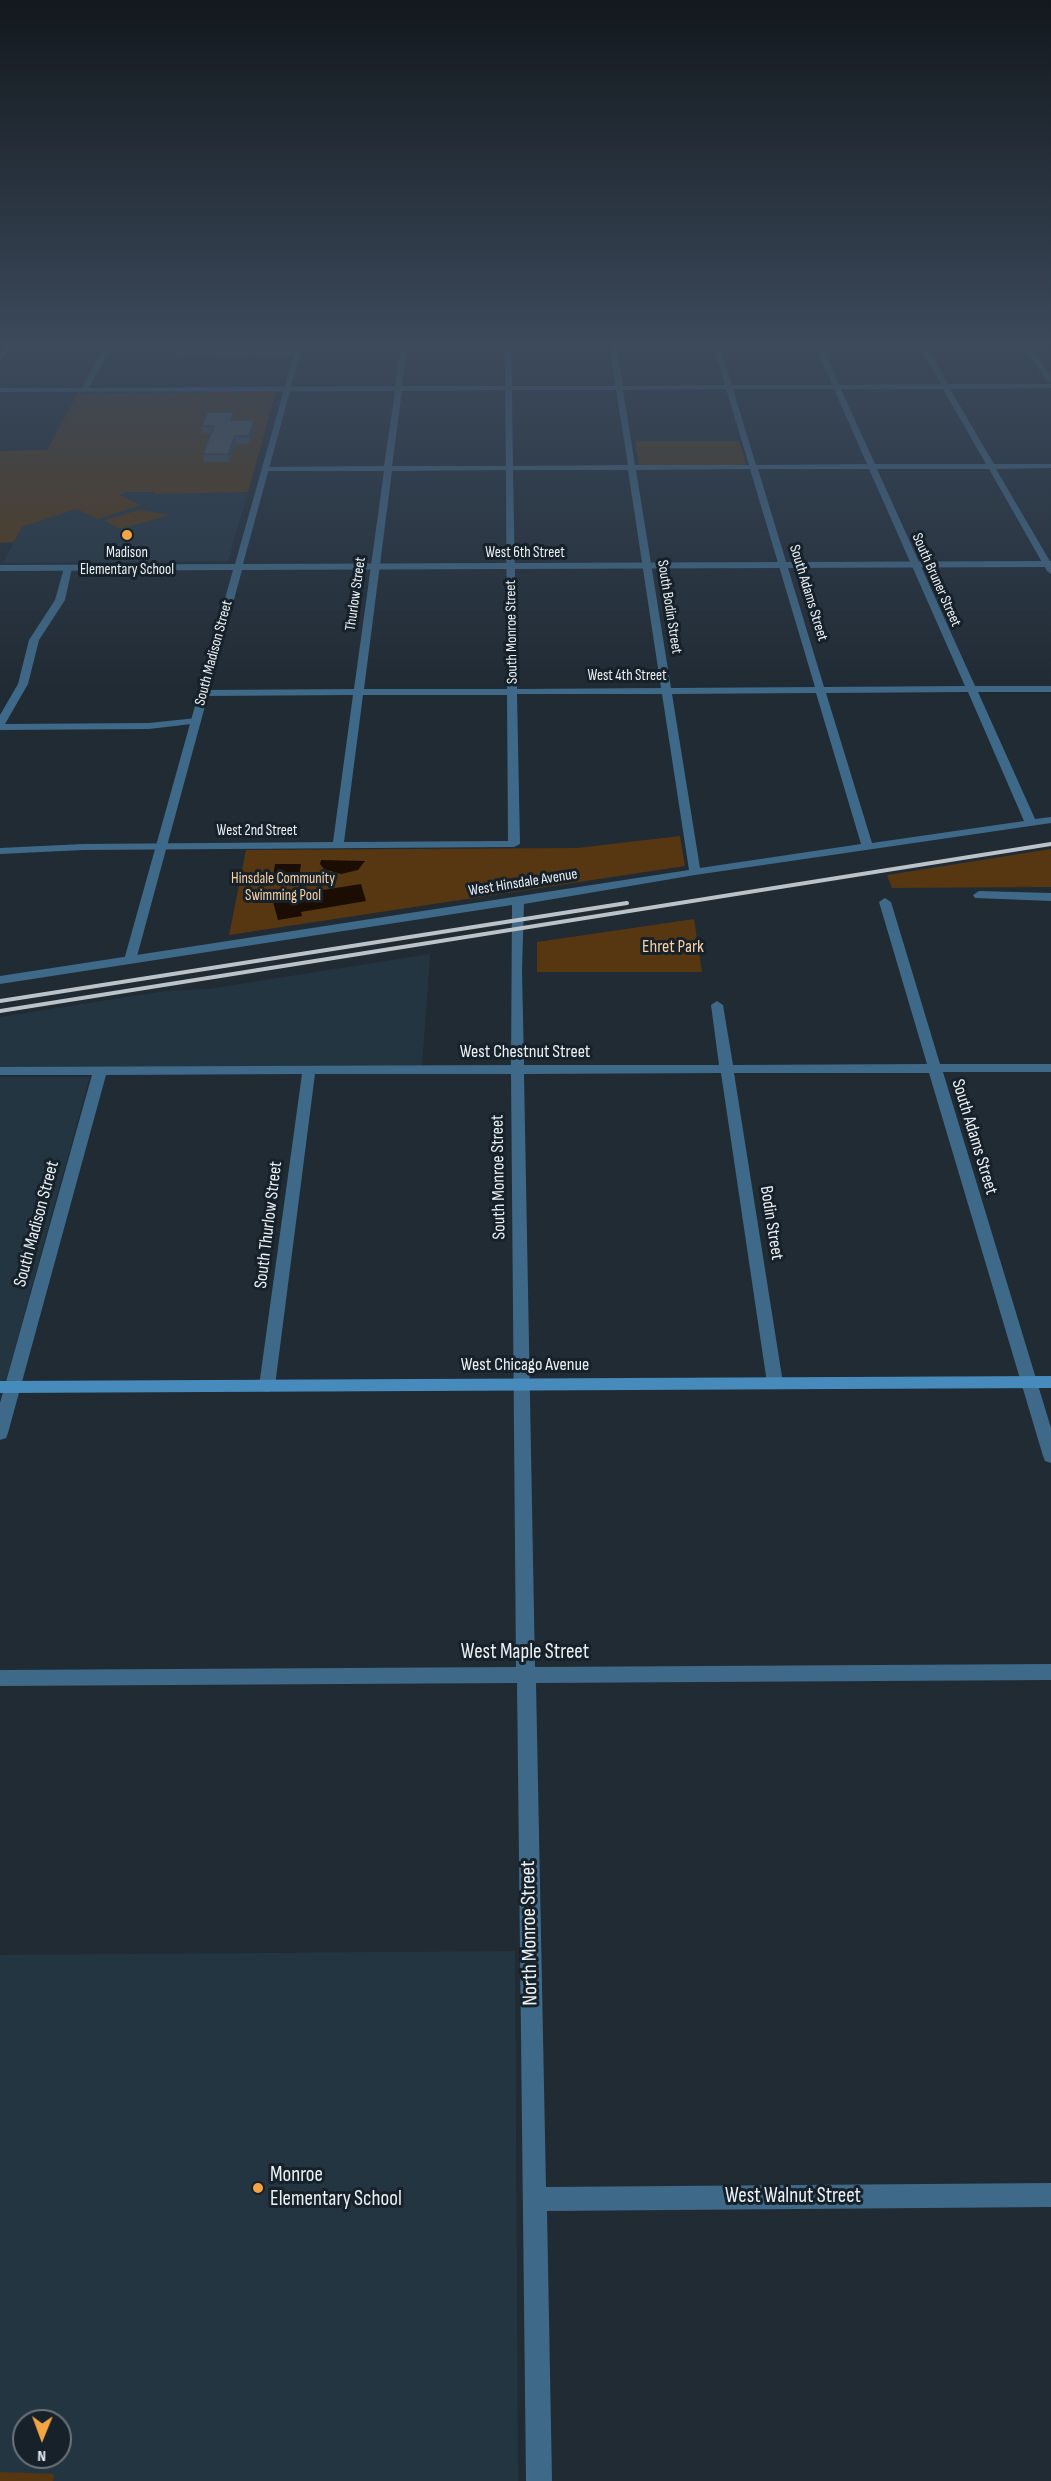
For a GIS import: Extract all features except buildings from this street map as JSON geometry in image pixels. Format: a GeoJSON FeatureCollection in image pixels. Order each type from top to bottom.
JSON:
{"type":"FeatureCollection","features":[{"type":"Feature","properties":{"kind":"main road","name":"West Chicago Avenue"},"geometry":{"type":"LineString","coordinates":[[6,1387],[1051,1382]]}},
{"type":"Feature","properties":{"kind":"street","name":"South Madison Street"},"geometry":{"type":"LineString","coordinates":[[130,960],[267,463]]}},
{"type":"Feature","properties":{"kind":"street","name":"Thurlow Street"},"geometry":{"type":"LineString","coordinates":[[338,846],[389,463]]}},
{"type":"Feature","properties":{"kind":"street","name":"South Monroe Street"},"geometry":{"type":"LineString","coordinates":[[510,463],[514,844]]}},
{"type":"Feature","properties":{"kind":"street","name":"South Bodin Street"},"geometry":{"type":"LineString","coordinates":[[631,463],[694,872]]}},
{"type":"Feature","properties":{"kind":"street","name":"South Adams Street"},"geometry":{"type":"LineString","coordinates":[[752,463],[868,848]]}},
{"type":"Feature","properties":{"kind":"street","name":"South Bruner Street"},"geometry":{"type":"LineString","coordinates":[[870,463],[1031,823]]}},
{"type":"Feature","properties":{"kind":"street"},"geometry":{"type":"LineString","coordinates":[[988,463],[1050,567]]}},
{"type":"Feature","properties":{"kind":"street"},"geometry":{"type":"LineString","coordinates":[[265,469],[1051,466]]}},
{"type":"Feature","properties":{"kind":"street","name":"West 6th Street"},"geometry":{"type":"LineString","coordinates":[[0,568],[915,565],[1050,567]]}},
{"type":"Feature","properties":{"kind":"street"},"geometry":{"type":"LineString","coordinates":[[68,568],[66,584],[60,600],[34,640],[23,684],[0,726],[149,726],[196,721]]}},
{"type":"Feature","properties":{"kind":"street","name":"West 4th Street"},"geometry":{"type":"LineString","coordinates":[[204,693],[1051,689]]}},
{"type":"Feature","properties":{"kind":"street","name":"West Hinsdale Avenue"},"geometry":{"type":"LineString","coordinates":[[0,980],[694,872],[1051,820]]}},
{"type":"Feature","properties":{"kind":"street","name":"West 2nd Street"},"geometry":{"type":"LineString","coordinates":[[0,851],[161,847],[514,844]]}},
{"type":"Feature","properties":{"kind":"street"},"geometry":{"type":"LineString","coordinates":[[979,895],[1051,897]]}},
{"type":"Feature","properties":{"kind":"street","name":"South Monroe Street"},"geometry":{"type":"LineString","coordinates":[[518,901],[516,970],[521,1384]]}},
{"type":"Feature","properties":{"kind":"street","name":"South Adams Street"},"geometry":{"type":"LineString","coordinates":[[885,902],[1051,1456]]}},
{"type":"Feature","properties":{"kind":"street","name":"Bodin Street"},"geometry":{"type":"LineString","coordinates":[[717,1005],[775,1383]]}},
{"type":"Feature","properties":{"kind":"street","name":"West Chestnut Street"},"geometry":{"type":"LineString","coordinates":[[0,1071],[1051,1068]]}},
{"type":"Feature","properties":{"kind":"street","name":"South Madison Street"},"geometry":{"type":"LineString","coordinates":[[0,1432],[6,1387],[100,1071]]}},
{"type":"Feature","properties":{"kind":"street","name":"South Thurlow Street"},"geometry":{"type":"LineString","coordinates":[[267,1386],[309,1071]]}},
{"type":"Feature","properties":{"kind":"street","name":"North Monroe Street"},"geometry":{"type":"LineString","coordinates":[[521,1384],[539,2481]]}},
{"type":"Feature","properties":{"kind":"street","name":"West Maple Street"},"geometry":{"type":"LineString","coordinates":[[0,1678],[1051,1672]]}},
{"type":"Feature","properties":{"kind":"street","name":"West Walnut Street"},"geometry":{"type":"LineString","coordinates":[[534,2199],[1051,2195]]}},
{"type":"Feature","properties":{"kind":"shaded area","name":"Madison Elementary School"},"geometry":{"type":"Polygon","coordinates":[[[127,492],[248,492],[228,561],[3,563],[22,527],[127,492]]]}},
{"type":"Feature","properties":{"kind":"shaded area"},"geometry":{"type":"Polygon","coordinates":[[[321,860],[365,861],[358,870],[341,874],[324,869],[320,864],[321,860]]]}},
{"type":"Feature","properties":{"kind":"shaded area"},"geometry":{"type":"Polygon","coordinates":[[[275,864],[301,864],[299,877],[273,877],[275,864]]]}},
{"type":"Feature","properties":{"kind":"shaded area"},"geometry":{"type":"Polygon","coordinates":[[[361,884],[366,901],[301,912],[302,916],[278,920],[272,898],[361,884]]]}},
{"type":"Feature","properties":{"kind":"shaded area"},"geometry":{"type":"Polygon","coordinates":[[[430,954],[422,1067],[0,1068],[0,1017],[165,991],[208,989],[430,954]]]}},
{"type":"Feature","properties":{"kind":"shaded area"},"geometry":{"type":"Polygon","coordinates":[[[0,1077],[90,1077],[6,1380],[0,1381],[0,1077]]]}},
{"type":"Feature","properties":{"kind":"shaded area","name":"Monroe Elementary School"},"geometry":{"type":"Polygon","coordinates":[[[515,1951],[518,2481],[0,2481],[0,1955],[515,1951]]]}},
{"type":"Feature","properties":{"kind":"green space"},"geometry":{"type":"Polygon","coordinates":[[[0,463],[256,463],[248,492],[155,494],[155,492],[127,492],[119,495],[141,505],[98,519],[76,509],[22,527],[14,542],[0,543],[0,463]]]}},
{"type":"Feature","properties":{"kind":"green space"},"geometry":{"type":"Polygon","coordinates":[[[639,463],[745,463],[746,465],[639,465],[639,463]]]}},
{"type":"Feature","properties":{"kind":"green space"},"geometry":{"type":"Polygon","coordinates":[[[140,510],[170,515],[120,529],[104,520],[140,510]]]}},
{"type":"Feature","properties":{"kind":"green space","name":"Hinsdale Community Swimming Pool"},"geometry":{"type":"Polygon","coordinates":[[[680,836],[685,866],[229,935],[246,850],[577,848],[680,836]]]}},
{"type":"Feature","properties":{"kind":"green space"},"geometry":{"type":"Polygon","coordinates":[[[1051,849],[1051,887],[892,888],[887,875],[1051,849]]]}},
{"type":"Feature","properties":{"kind":"green space","name":"Ehret Park"},"geometry":{"type":"Polygon","coordinates":[[[694,919],[702,972],[537,972],[537,942],[694,919]]]}},
{"type":"Feature","properties":{"kind":"green space"},"geometry":{"type":"Polygon","coordinates":[[[0,2472],[54,2474],[53,2481],[0,2481],[0,2472]]]}},
{"type":"Feature","properties":{"kind":"railway"},"geometry":{"type":"LineString","coordinates":[[0,1011],[1051,844]]}},
{"type":"Feature","properties":{"kind":"railway"},"geometry":{"type":"LineString","coordinates":[[0,1001],[627,903]]}},
{"type":"Feature","properties":{"kind":"place","name":"Madison Elementary School"},"geometry":{"type":"Point","coordinates":[127,535]}},
{"type":"Feature","properties":{"kind":"place","name":"Monroe Elementary School"},"geometry":{"type":"Point","coordinates":[258,2188]}}]}
